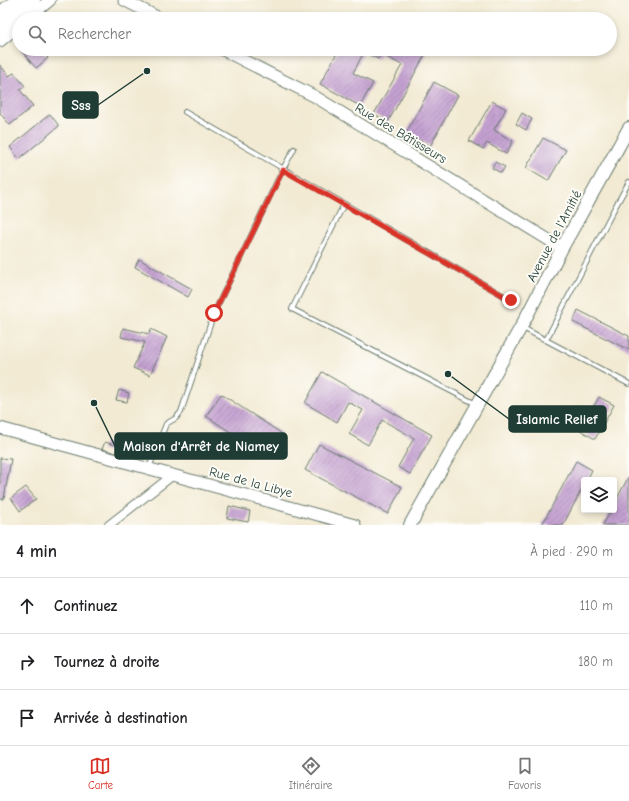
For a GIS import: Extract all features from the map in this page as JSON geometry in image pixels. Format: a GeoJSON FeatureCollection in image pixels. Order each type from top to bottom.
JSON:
{"type":"FeatureCollection","features":[{"type":"Feature","properties":{"kind":"highway"},"geometry":{"type":"LineString","coordinates":[[0,14],[18,0]]}},
{"type":"Feature","properties":{"kind":"highway"},"geometry":{"type":"LineString","coordinates":[[18,12],[33,0]]}},
{"type":"Feature","properties":{"kind":"highway"},"geometry":{"type":"LineString","coordinates":[[0,27],[12,17]]}},
{"type":"Feature","properties":{"kind":"main road","name":"Avenue de l'Amitié"},"geometry":{"type":"LineString","coordinates":[[410,525],[521,327],[562,248],[629,128]]}},
{"type":"Feature","properties":{"kind":"street"},"geometry":{"type":"LineString","coordinates":[[35,12],[50,0]]}},
{"type":"Feature","properties":{"kind":"street"},"geometry":{"type":"LineString","coordinates":[[124,0],[147,12]]}},
{"type":"Feature","properties":{"kind":"street"},"geometry":{"type":"LineString","coordinates":[[0,41],[12,31]]}},
{"type":"Feature","properties":{"kind":"street","name":"Rue des Bâtisseurs"},"geometry":{"type":"LineString","coordinates":[[235,56],[314,96],[562,248]]}},
{"type":"Feature","properties":{"kind":"street","name":"Rue de la Libye"},"geometry":{"type":"LineString","coordinates":[[0,428],[355,525]]}},
{"type":"Feature","properties":{"kind":"street"},"geometry":{"type":"LineString","coordinates":[[109,525],[173,475]]}},
{"type":"Feature","properties":{"kind":"lane"},"geometry":{"type":"LineString","coordinates":[[184,112],[511,300]]}},
{"type":"Feature","properties":{"kind":"lane"},"geometry":{"type":"LineString","coordinates":[[149,468],[166,424],[176,418],[181,412],[214,313],[294,149]]}},
{"type":"Feature","properties":{"kind":"lane"},"geometry":{"type":"LineString","coordinates":[[546,340],[629,182]]}},
{"type":"Feature","properties":{"kind":"lane"},"geometry":{"type":"LineString","coordinates":[[344,204],[292,309],[477,405]]}},
{"type":"Feature","properties":{"kind":"lane"},"geometry":{"type":"LineString","coordinates":[[521,327],[629,384]]}},
{"type":"Feature","properties":{"kind":"building"},"geometry":{"type":"Polygon","coordinates":[[[26,56],[46,56],[48,58],[36,68],[26,56]]]}},
{"type":"Feature","properties":{"kind":"building"},"geometry":{"type":"Polygon","coordinates":[[[335,56],[362,56],[353,73],[373,83],[360,106],[320,84],[335,56]]]}},
{"type":"Feature","properties":{"kind":"building"},"geometry":{"type":"Polygon","coordinates":[[[372,56],[380,56],[378,59],[372,56]]]}},
{"type":"Feature","properties":{"kind":"building"},"geometry":{"type":"Polygon","coordinates":[[[385,56],[424,56],[388,122],[374,114],[402,65],[385,56]]]}},
{"type":"Feature","properties":{"kind":"building"},"geometry":{"type":"Polygon","coordinates":[[[0,65],[9,76],[14,73],[25,86],[20,90],[33,106],[10,125],[0,113],[0,65]]]}},
{"type":"Feature","properties":{"kind":"building"},"geometry":{"type":"Polygon","coordinates":[[[434,82],[458,95],[430,146],[406,133],[434,82]]]}},
{"type":"Feature","properties":{"kind":"building"},"geometry":{"type":"Polygon","coordinates":[[[492,101],[506,109],[494,130],[513,141],[506,154],[487,143],[483,149],[469,141],[492,101]]]}},
{"type":"Feature","properties":{"kind":"building"},"geometry":{"type":"Polygon","coordinates":[[[522,113],[532,119],[526,130],[516,124],[522,113]]]}},
{"type":"Feature","properties":{"kind":"building"},"geometry":{"type":"Polygon","coordinates":[[[50,114],[59,126],[19,159],[10,147],[50,114]]]}},
{"type":"Feature","properties":{"kind":"building"},"geometry":{"type":"Polygon","coordinates":[[[543,138],[566,150],[548,181],[526,168],[543,138]]]}},
{"type":"Feature","properties":{"kind":"building"},"geometry":{"type":"Polygon","coordinates":[[[495,162],[505,167],[501,173],[492,168],[495,162]]]}},
{"type":"Feature","properties":{"kind":"building"},"geometry":{"type":"Polygon","coordinates":[[[139,259],[192,289],[188,297],[135,267],[139,259]]]}},
{"type":"Feature","properties":{"kind":"building"},"geometry":{"type":"Polygon","coordinates":[[[578,310],[629,336],[629,350],[573,322],[578,310]]]}},
{"type":"Feature","properties":{"kind":"building"},"geometry":{"type":"Polygon","coordinates":[[[123,328],[149,334],[151,329],[167,337],[150,375],[133,368],[145,342],[121,337],[123,328]]]}},
{"type":"Feature","properties":{"kind":"building"},"geometry":{"type":"Polygon","coordinates":[[[322,372],[432,435],[410,474],[398,467],[414,438],[382,420],[368,445],[349,434],[363,410],[348,402],[337,422],[305,403],[322,372]]]}},
{"type":"Feature","properties":{"kind":"building"},"geometry":{"type":"Polygon","coordinates":[[[119,390],[129,393],[127,402],[116,400],[119,390]]]}},
{"type":"Feature","properties":{"kind":"building"},"geometry":{"type":"Polygon","coordinates":[[[221,394],[281,433],[267,456],[206,416],[221,394]]]}},
{"type":"Feature","properties":{"kind":"building"},"geometry":{"type":"Polygon","coordinates":[[[599,397],[614,405],[595,439],[580,430],[599,397]]]}},
{"type":"Feature","properties":{"kind":"building"},"geometry":{"type":"Polygon","coordinates":[[[105,442],[118,446],[116,453],[102,449],[105,442]]]}},
{"type":"Feature","properties":{"kind":"building"},"geometry":{"type":"Polygon","coordinates":[[[319,444],[402,487],[388,514],[305,470],[319,444]]]}},
{"type":"Feature","properties":{"kind":"building"},"geometry":{"type":"Polygon","coordinates":[[[0,458],[11,459],[4,499],[0,499],[0,458]]]}},
{"type":"Feature","properties":{"kind":"building"},"geometry":{"type":"Polygon","coordinates":[[[576,461],[592,470],[588,477],[581,477],[581,491],[563,525],[542,525],[576,461]]]}},
{"type":"Feature","properties":{"kind":"building"},"geometry":{"type":"Polygon","coordinates":[[[629,476],[629,525],[603,525],[609,513],[617,513],[617,498],[629,476]]]}},
{"type":"Feature","properties":{"kind":"building"},"geometry":{"type":"Polygon","coordinates":[[[26,487],[36,499],[20,511],[11,498],[26,487]]]}},
{"type":"Feature","properties":{"kind":"building"},"geometry":{"type":"Polygon","coordinates":[[[229,506],[250,511],[248,522],[227,518],[229,506]]]}},
{"type":"Feature","properties":{"kind":"place","name":"Sss"},"geometry":{"type":"Point","coordinates":[147,71]}},
{"type":"Feature","properties":{"kind":"place","name":"Islamic Relief"},"geometry":{"type":"Point","coordinates":[448,374]}},
{"type":"Feature","properties":{"kind":"place","name":"Maison d'Arrêt de Niamey"},"geometry":{"type":"Point","coordinates":[94,403]}},
{"type":"Feature","properties":{"kind":"route"},"geometry":{"type":"LineString","coordinates":[[214,313],[283,170],[511,300]]}}]}
